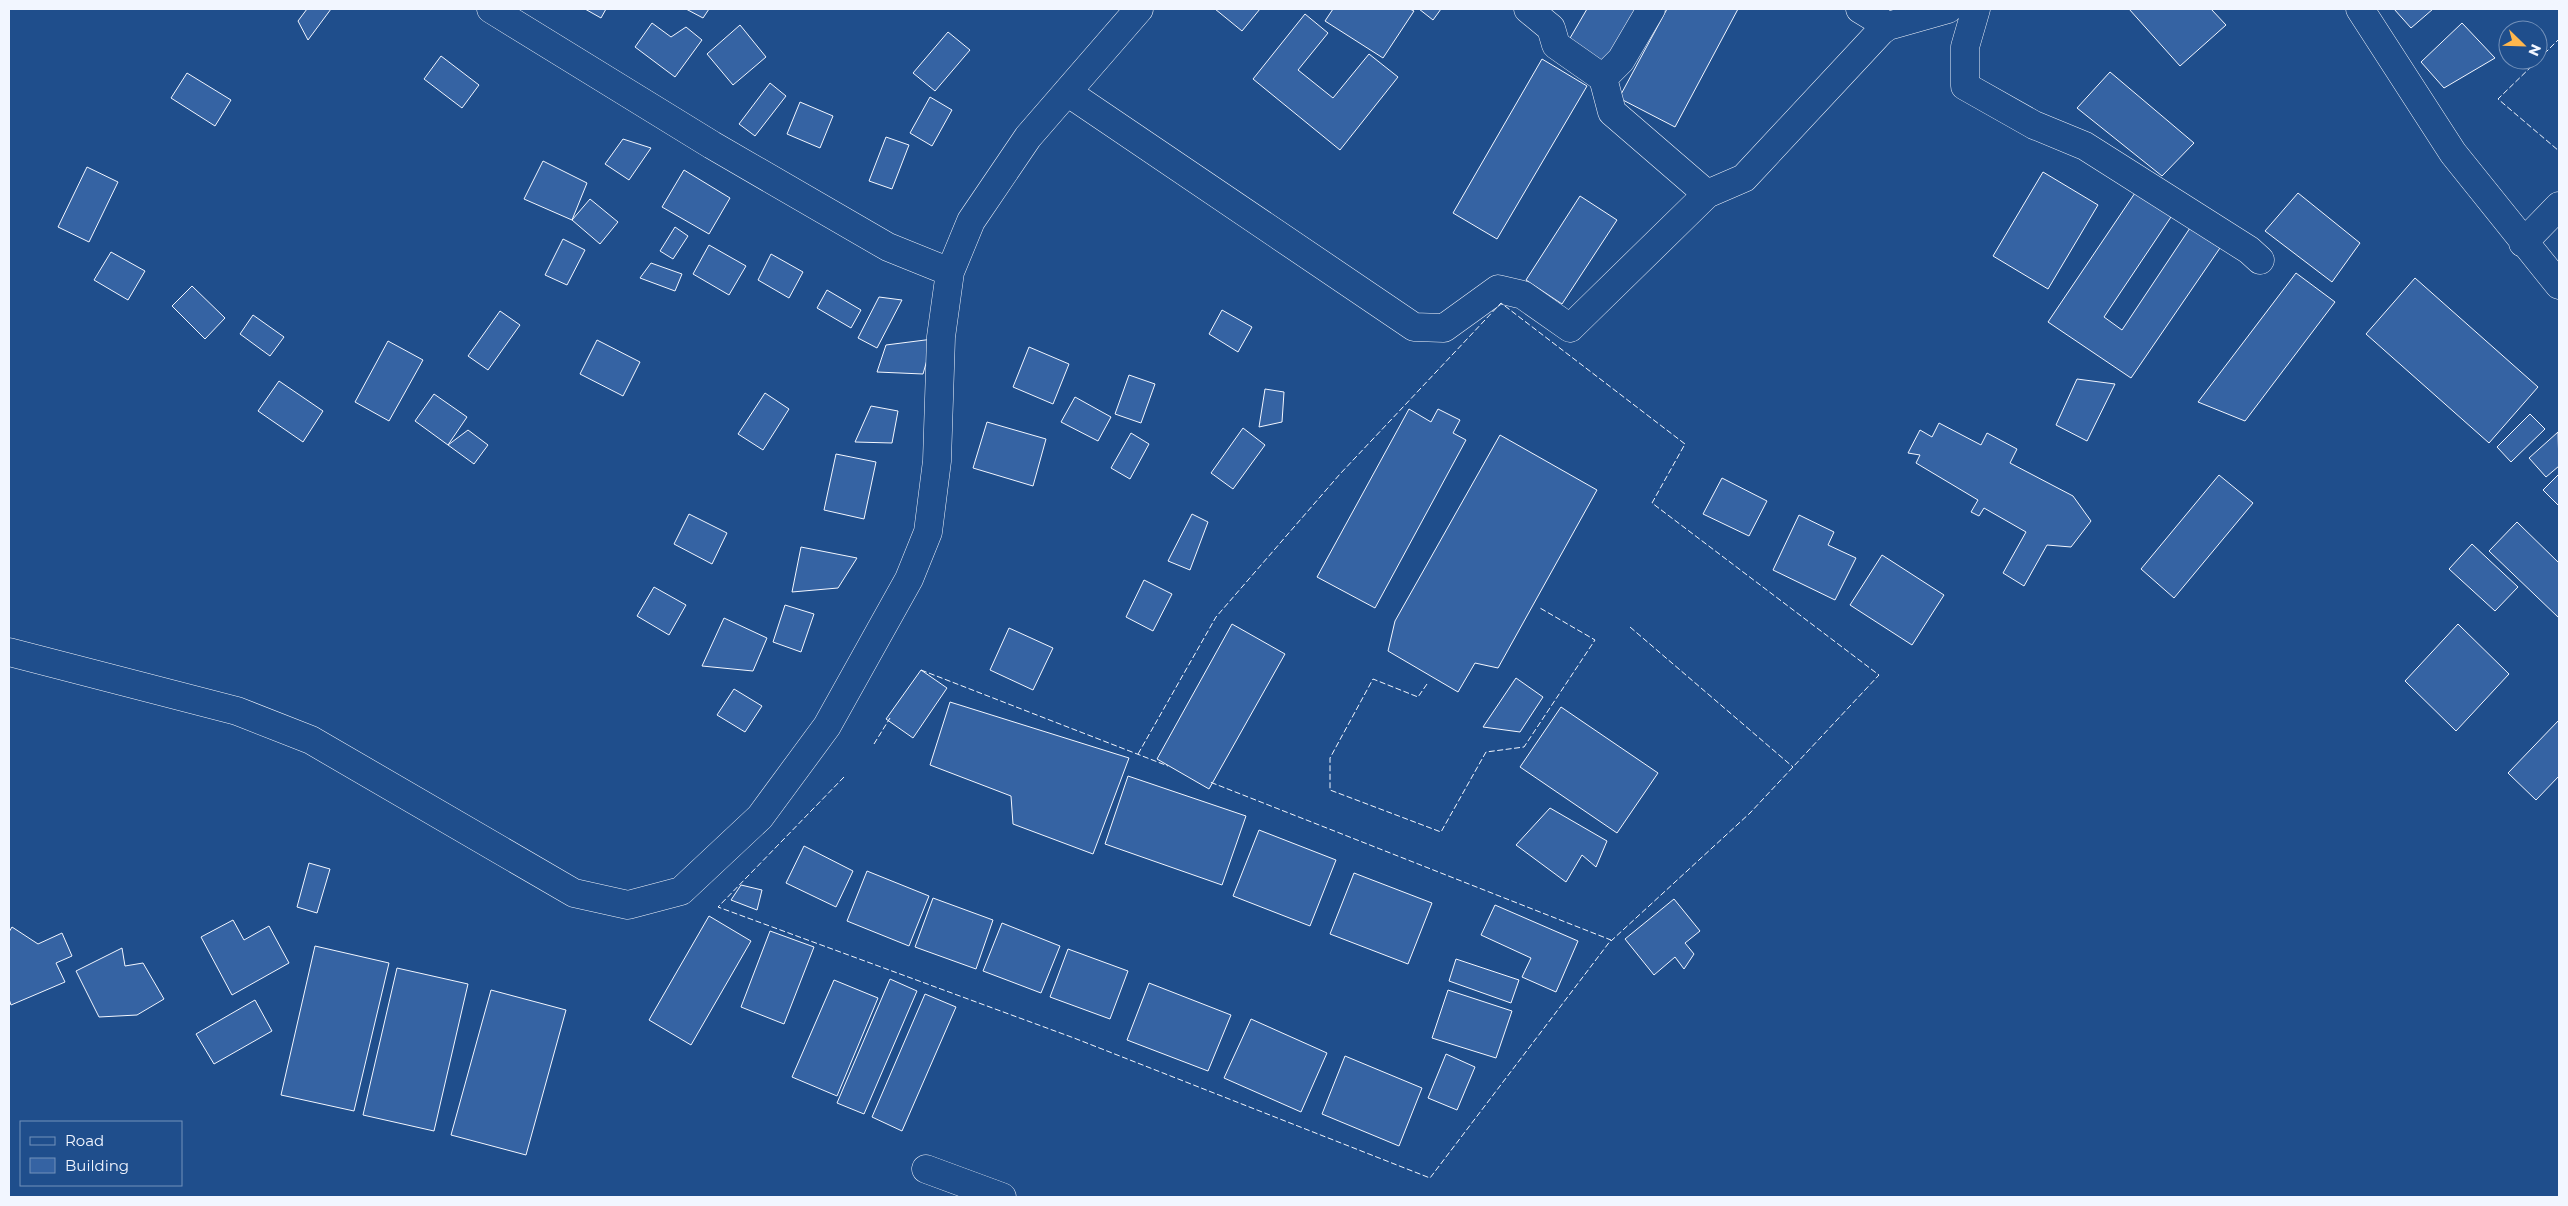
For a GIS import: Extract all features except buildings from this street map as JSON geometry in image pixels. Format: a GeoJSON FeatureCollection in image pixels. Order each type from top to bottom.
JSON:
{"type":"FeatureCollection","features":[{"type":"Feature","properties":{"kind":"street"},"geometry":{"type":"LineString","coordinates":[[491,9],[712,145],[888,247],[950,272]]}},
{"type":"Feature","properties":{"kind":"street"},"geometry":{"type":"LineString","coordinates":[[9,652],[237,711],[311,740],[574,893],[628,905],[682,891],[760,817],[826,726],[910,579],[928,532],[937,461],[941,337],[950,272],[972,221],[1028,137],[1139,9]]}},
{"type":"Feature","properties":{"kind":"street"},"geometry":{"type":"LineString","coordinates":[[1528,9],[1551,28],[1556,45],[1603,78],[1612,112],[1707,194]]}},
{"type":"Feature","properties":{"kind":"street"},"geometry":{"type":"LineString","coordinates":[[1603,78],[1621,60],[1651,9]]}},
{"type":"Feature","properties":{"kind":"street"},"geometry":{"type":"LineString","coordinates":[[1860,9],[1888,26]]}},
{"type":"Feature","properties":{"kind":"street"},"geometry":{"type":"LineString","coordinates":[[1067,92],[1414,327],[1444,328],[1498,289],[1523,295],[1570,328],[1707,194],[1744,178],[1881,31],[1888,26],[1948,9]]}},
{"type":"Feature","properties":{"kind":"street"},"geometry":{"type":"LineString","coordinates":[[1976,9],[1965,47],[1965,86],[2034,125],[2085,146],[2126,170],[2249,250],[2260,260]]}},
{"type":"Feature","properties":{"kind":"street"},"geometry":{"type":"LineString","coordinates":[[2360,9],[2453,153],[2523,243],[2559,285]]}},
{"type":"Feature","properties":{"kind":"street"},"geometry":{"type":"LineString","coordinates":[[2523,243],[2559,206]]}},
{"type":"Feature","properties":{"kind":"street"},"geometry":{"type":"LineString","coordinates":[[926,1169],[1002,1197]]}},
{"type":"Feature","properties":{"kind":"fence"},"geometry":{"type":"LineString","coordinates":[[2548,50],[2559,39]]}},
{"type":"Feature","properties":{"kind":"fence"},"geometry":{"type":"LineString","coordinates":[[2528,70],[2498,99],[2559,151]]}},
{"type":"Feature","properties":{"kind":"fence"},"geometry":{"type":"LineString","coordinates":[[1138,754],[1216,617],[1340,474],[1501,303],[1685,444],[1652,503],[1879,675],[1750,813],[1611,941]]}},
{"type":"Feature","properties":{"kind":"fence"},"geometry":{"type":"LineString","coordinates":[[1427,684],[1418,697],[1373,679],[1330,758],[1330,790],[1441,832],[1486,752],[1524,747],[1595,640],[1540,608]]}},
{"type":"Feature","properties":{"kind":"fence"},"geometry":{"type":"LineString","coordinates":[[1630,627],[1793,767]]}},
{"type":"Feature","properties":{"kind":"fence"},"geometry":{"type":"LineString","coordinates":[[921,670],[1168,766]]}},
{"type":"Feature","properties":{"kind":"fence"},"geometry":{"type":"LineString","coordinates":[[874,744],[890,718]]}},
{"type":"Feature","properties":{"kind":"fence"},"geometry":{"type":"LineString","coordinates":[[844,777],[718,907],[1074,1038],[1430,1178],[1611,940],[1210,782]]}}]}
